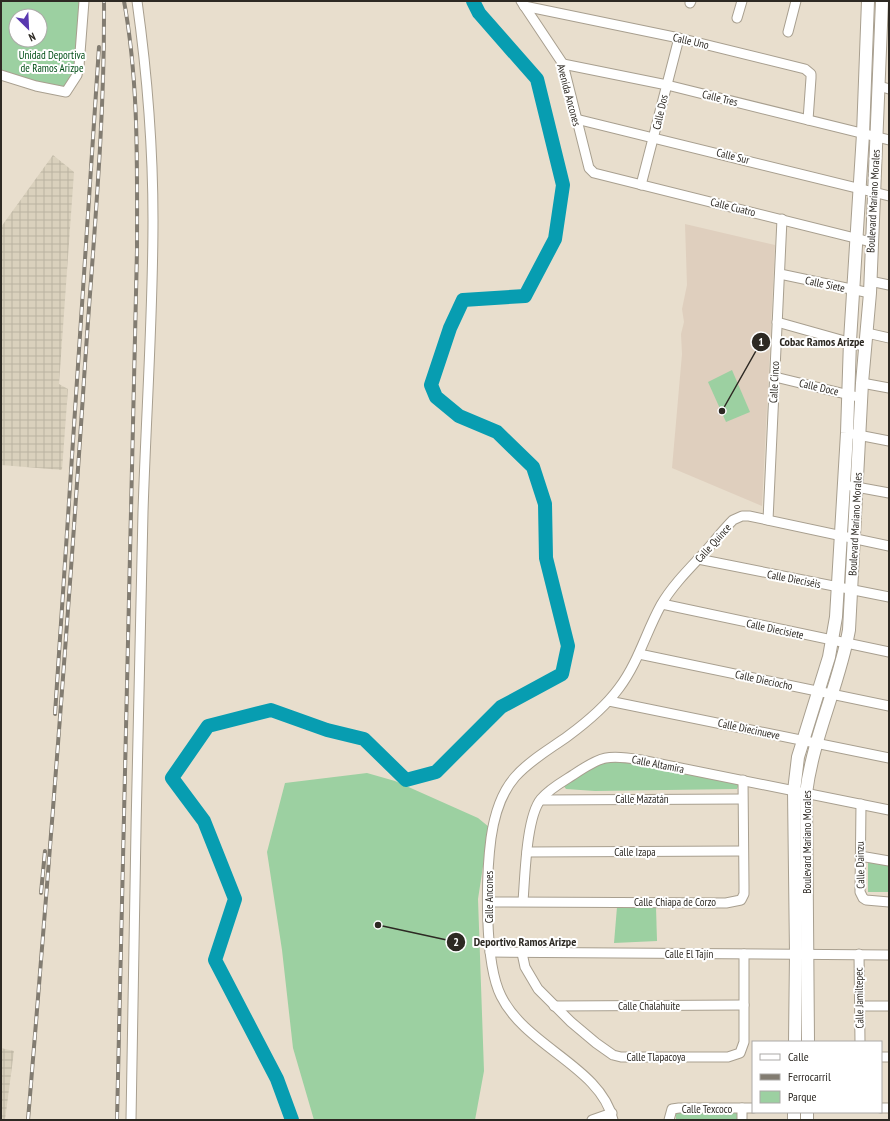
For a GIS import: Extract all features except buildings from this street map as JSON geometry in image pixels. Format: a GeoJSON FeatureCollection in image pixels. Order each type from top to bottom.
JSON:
{"type":"FeatureCollection","features":[{"type":"Feature","properties":{"kind":"street"},"geometry":{"type":"LineString","coordinates":[[1,75],[36,86],[66,92],[77,75],[79,66],[84,1]]}},
{"type":"Feature","properties":{"kind":"street"},"geometry":{"type":"LineString","coordinates":[[131,1120],[143,517],[148,407],[153,218],[149,126],[137,1]]}},
{"type":"Feature","properties":{"kind":"street"},"geometry":{"type":"LineString","coordinates":[[737,18],[742,1]]}},
{"type":"Feature","properties":{"kind":"street"},"geometry":{"type":"LineString","coordinates":[[788,32],[796,1]]}},
{"type":"Feature","properties":{"kind":"street","name":"Boulevard Mariano Morales"},"geometry":{"type":"LineString","coordinates":[[800,792],[846,644],[851,590],[853,539],[847,433],[848,394],[863,134],[868,1]]}},
{"type":"Feature","properties":{"kind":"street","name":"Boulevard Mariano Morales"},"geometry":{"type":"LineString","coordinates":[[808,1041],[802,954],[800,792],[796,771],[803,741],[833,640],[838,587],[840,536],[860,436],[862,383],[870,293],[876,137],[884,87],[882,1]]}},
{"type":"Feature","properties":{"kind":"street","name":"Calle Uno"},"geometry":{"type":"LineString","coordinates":[[523,3],[678,38],[808,71],[811,78],[808,120]]}},
{"type":"Feature","properties":{"kind":"street","name":"Avenida Ancones"},"geometry":{"type":"LineString","coordinates":[[523,3],[563,64],[589,168],[594,173]]}},
{"type":"Feature","properties":{"kind":"street","name":"Calle Dos"},"geometry":{"type":"LineString","coordinates":[[641,185],[678,38]]}},
{"type":"Feature","properties":{"kind":"street","name":"Calle Tres"},"geometry":{"type":"LineString","coordinates":[[563,64],[667,85],[889,140]]}},
{"type":"Feature","properties":{"kind":"street","name":"Calle Sur"},"geometry":{"type":"LineString","coordinates":[[576,119],[889,196]]}},
{"type":"Feature","properties":{"kind":"street","name":"Calle Cuatro"},"geometry":{"type":"LineString","coordinates":[[594,173],[871,242]]}},
{"type":"Feature","properties":{"kind":"street","name":"Calle Cinco"},"geometry":{"type":"LineString","coordinates":[[768,520],[782,219]]}},
{"type":"Feature","properties":{"kind":"street","name":"Calle Siete"},"geometry":{"type":"LineString","coordinates":[[780,274],[870,293]]}},
{"type":"Feature","properties":{"kind":"street"},"geometry":{"type":"LineString","coordinates":[[870,281],[889,285]]}},
{"type":"Feature","properties":{"kind":"street"},"geometry":{"type":"LineString","coordinates":[[777,322],[866,347]]}},
{"type":"Feature","properties":{"kind":"street"},"geometry":{"type":"LineString","coordinates":[[867,333],[889,338]]}},
{"type":"Feature","properties":{"kind":"street","name":"Calle Doce"},"geometry":{"type":"LineString","coordinates":[[775,377],[862,398]]}},
{"type":"Feature","properties":{"kind":"street"},"geometry":{"type":"LineString","coordinates":[[862,383],[889,388]]}},
{"type":"Feature","properties":{"kind":"street"},"geometry":{"type":"LineString","coordinates":[[847,433],[889,441]]}},
{"type":"Feature","properties":{"kind":"street"},"geometry":{"type":"LineString","coordinates":[[850,485],[889,493]]}},
{"type":"Feature","properties":{"kind":"street","name":"Calle Quince"},"geometry":{"type":"LineString","coordinates":[[609,701],[628,674],[662,604],[672,588],[728,525],[737,518],[749,516],[889,546]]}},
{"type":"Feature","properties":{"kind":"street","name":"Calle Dieciséis"},"geometry":{"type":"LineString","coordinates":[[698,559],[889,598]]}},
{"type":"Feature","properties":{"kind":"street","name":"Calle Diecisiete"},"geometry":{"type":"LineString","coordinates":[[662,604],[889,652]]}},
{"type":"Feature","properties":{"kind":"street","name":"Calle Dieciocho"},"geometry":{"type":"LineString","coordinates":[[639,654],[889,706]]}},
{"type":"Feature","properties":{"kind":"street","name":"Calle Diecinueve"},"geometry":{"type":"LineString","coordinates":[[609,701],[889,758]]}},
{"type":"Feature","properties":{"kind":"street","name":"Calle Ancones"},"geometry":{"type":"LineString","coordinates":[[609,701],[568,736],[526,765],[514,778],[504,793],[498,808],[492,837],[489,902],[490,952],[493,975],[500,994],[509,1011],[541,1042],[584,1076],[600,1092],[607,1102],[612,1117]]}},
{"type":"Feature","properties":{"kind":"street","name":"Calle Altamira"},"geometry":{"type":"LineString","coordinates":[[541,800],[587,766],[610,756],[641,760],[889,810]]}},
{"type":"Feature","properties":{"kind":"street","name":"Calle Chiapa de Corzo"},"geometry":{"type":"LineString","coordinates":[[489,902],[734,902],[741,900],[744,894],[743,780]]}},
{"type":"Feature","properties":{"kind":"street","name":"Calle Mazatán"},"geometry":{"type":"LineString","coordinates":[[541,800],[742,799]]}},
{"type":"Feature","properties":{"kind":"street"},"geometry":{"type":"LineString","coordinates":[[523,901],[527,852],[534,814],[541,800]]}},
{"type":"Feature","properties":{"kind":"street","name":"Calle Dainzu"},"geometry":{"type":"LineString","coordinates":[[861,804],[860,892],[863,898],[870,901],[889,902]]}},
{"type":"Feature","properties":{"kind":"street","name":"Calle Izapa"},"geometry":{"type":"LineString","coordinates":[[527,852],[743,851]]}},
{"type":"Feature","properties":{"kind":"street"},"geometry":{"type":"LineString","coordinates":[[860,856],[889,861]]}},
{"type":"Feature","properties":{"kind":"street","name":"Calle El Tajín"},"geometry":{"type":"LineString","coordinates":[[490,952],[889,954]]}},
{"type":"Feature","properties":{"kind":"street","name":"Calle Tlapacoya"},"geometry":{"type":"LineString","coordinates":[[522,953],[525,967],[530,978],[554,1006],[596,1043],[614,1055],[621,1057],[720,1057],[735,1055],[742,1049],[744,954]]}},
{"type":"Feature","properties":{"kind":"street","name":"Boulevard Mariano Morales"},"geometry":{"type":"LineString","coordinates":[[795,1041],[802,954]]}},
{"type":"Feature","properties":{"kind":"street","name":"Calle Jamiltepec"},"geometry":{"type":"LineString","coordinates":[[859,954],[860,1041]]}},
{"type":"Feature","properties":{"kind":"street","name":"Calle Chalahuite"},"geometry":{"type":"LineString","coordinates":[[554,1006],[744,1005]]}},
{"type":"Feature","properties":{"kind":"street"},"geometry":{"type":"LineString","coordinates":[[860,1006],[889,1006]]}},
{"type":"Feature","properties":{"kind":"street","name":"Calle Texcoco"},"geometry":{"type":"LineString","coordinates":[[669,1120],[672,1110],[678,1108],[752,1108]]}},
{"type":"Feature","properties":{"kind":"street"},"geometry":{"type":"LineString","coordinates":[[742,1108],[742,1120]]}},
{"type":"Feature","properties":{"kind":"street"},"geometry":{"type":"LineString","coordinates":[[592,1120],[612,1117]]}},
{"type":"Feature","properties":{"kind":"shaded area"},"geometry":{"type":"Polygon","coordinates":[[[53,155],[74,172],[59,384],[68,389],[62,470],[1,465],[1,227],[53,155]]]}},
{"type":"Feature","properties":{"kind":"shaded area"},"geometry":{"type":"Polygon","coordinates":[[[685,224],[775,245],[762,506],[672,468],[682,354],[681,334],[684,322],[682,309],[687,285],[685,224]]]}},
{"type":"Feature","properties":{"kind":"shaded area"},"geometry":{"type":"Polygon","coordinates":[[[1,1048],[14,1051],[5,1120],[1,1120],[1,1048]]]}},
{"type":"Feature","properties":{"kind":"green space","name":"Unidad Deportiva de Ramos Arizpe"},"geometry":{"type":"Polygon","coordinates":[[[1,1],[82,1],[77,66],[65,90],[1,72],[1,1]]]}},
{"type":"Feature","properties":{"kind":"green space"},"geometry":{"type":"Polygon","coordinates":[[[732,370],[750,412],[726,422],[708,382],[732,370]]]}},
{"type":"Feature","properties":{"kind":"green space"},"geometry":{"type":"Polygon","coordinates":[[[610,758],[740,782],[737,789],[595,791],[566,789],[563,785],[610,758]]]}},
{"type":"Feature","properties":{"kind":"green space"},"geometry":{"type":"Polygon","coordinates":[[[367,773],[395,781],[478,818],[489,827],[478,899],[484,1071],[475,1120],[314,1120],[293,1048],[282,950],[267,852],[285,783],[367,773]]]}},
{"type":"Feature","properties":{"kind":"green space"},"geometry":{"type":"Polygon","coordinates":[[[868,860],[889,865],[889,892],[868,892],[868,860]]]}},
{"type":"Feature","properties":{"kind":"green space"},"geometry":{"type":"Polygon","coordinates":[[[617,907],[656,907],[657,941],[614,943],[617,907]]]}},
{"type":"Feature","properties":{"kind":"green space"},"geometry":{"type":"Polygon","coordinates":[[[740,1111],[740,1120],[676,1120],[676,1112],[740,1111]]]}},
{"type":"Feature","properties":{"kind":"waterway"},"geometry":{"type":"LineString","coordinates":[[292,1120],[277,1079],[215,960],[235,899],[204,821],[172,778],[208,726],[271,710],[327,730],[364,739],[406,780],[436,772],[501,707],[562,674],[568,646],[546,558],[545,504],[533,467],[497,432],[459,416],[436,397],[431,385],[450,328],[463,300],[525,296],[555,239],[563,185],[537,79],[479,13],[473,1]]}},
{"type":"Feature","properties":{"kind":"railway"},"geometry":{"type":"LineString","coordinates":[[28,1120],[64,667],[97,198],[104,50],[104,1]]}},
{"type":"Feature","properties":{"kind":"railway"},"geometry":{"type":"LineString","coordinates":[[117,1120],[137,250],[137,156],[135,94],[129,32],[124,1]]}},
{"type":"Feature","properties":{"kind":"railway"},"geometry":{"type":"LineString","coordinates":[[55,714],[99,47]]}},
{"type":"Feature","properties":{"kind":"railway"},"geometry":{"type":"LineString","coordinates":[[41,893],[45,851]]}},
{"type":"Feature","properties":{"kind":"place","name":"Cobac Ramos Arizpe"},"geometry":{"type":"Point","coordinates":[722,411]}},
{"type":"Feature","properties":{"kind":"place","name":"Deportivo Ramos Arizpe"},"geometry":{"type":"Point","coordinates":[378,925]}}]}
